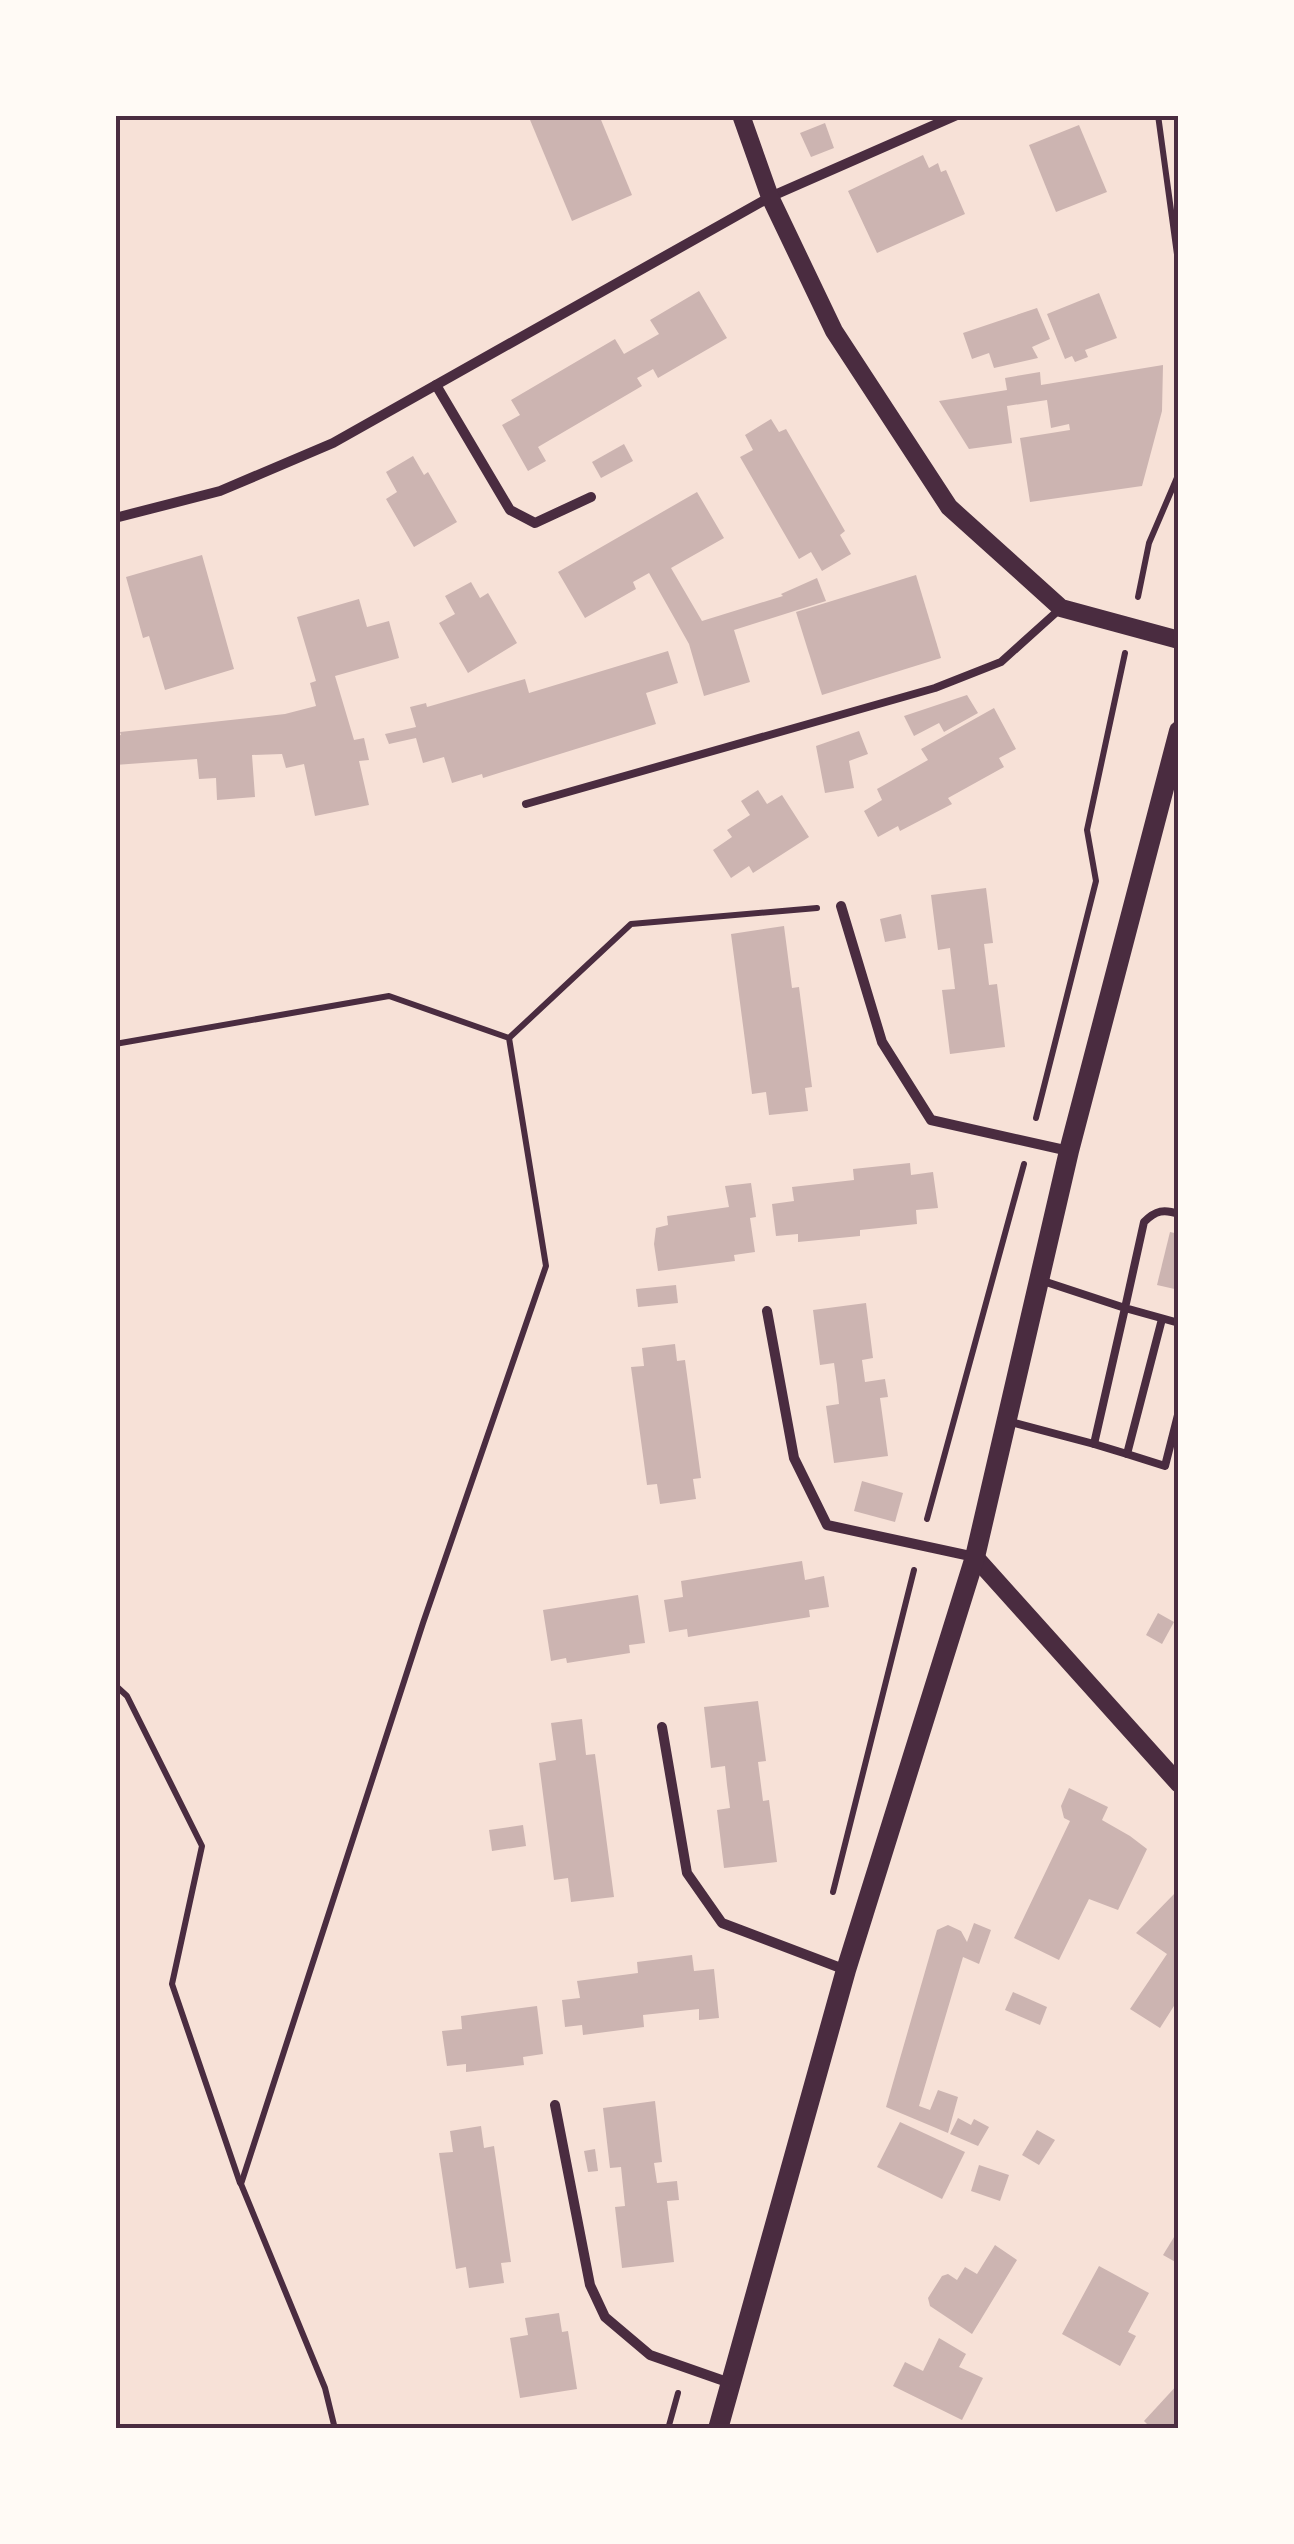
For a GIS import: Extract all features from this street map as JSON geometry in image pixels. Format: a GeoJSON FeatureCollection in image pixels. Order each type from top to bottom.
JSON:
{"type":"FeatureCollection","features":[{"type":"Feature","properties":{"kind":"main road"},"geometry":{"type":"LineString","coordinates":[[718,2429],[846,1970],[976,1557],[1069,1152],[1175,763],[1179,731]]}},
{"type":"Feature","properties":{"kind":"street"},"geometry":{"type":"LineString","coordinates":[[741,115],[770,197],[834,332],[949,506],[1061,608],[1179,640]]}},
{"type":"Feature","properties":{"kind":"street"},"geometry":{"type":"LineString","coordinates":[[115,518],[220,491],[332,443],[770,197],[956,115]]}},
{"type":"Feature","properties":{"kind":"street"},"geometry":{"type":"LineString","coordinates":[[436,384],[510,510],[535,522],[591,497]]}},
{"type":"Feature","properties":{"kind":"street"},"geometry":{"type":"LineString","coordinates":[[841,906],[882,1042],[931,1120],[1069,1152]]}},
{"type":"Feature","properties":{"kind":"street"},"geometry":{"type":"LineString","coordinates":[[767,1311],[794,1458],[827,1526],[976,1557],[1179,1784]]}},
{"type":"Feature","properties":{"kind":"street"},"geometry":{"type":"LineString","coordinates":[[662,1727],[688,1873],[722,1923],[846,1970]]}},
{"type":"Feature","properties":{"kind":"street"},"geometry":{"type":"LineString","coordinates":[[555,2105],[590,2285],[605,2317],[650,2355],[730,2383]]}},
{"type":"Feature","properties":{"kind":"lane"},"geometry":{"type":"LineString","coordinates":[[526,804],[935,688],[1001,662],[1061,608]]}},
{"type":"Feature","properties":{"kind":"lane"},"geometry":{"type":"LineString","coordinates":[[1094,1444],[1144,1222],[1153,1212],[1179,1214]]}},
{"type":"Feature","properties":{"kind":"lane"},"geometry":{"type":"LineString","coordinates":[[1039,1280],[1179,1324]]}},
{"type":"Feature","properties":{"kind":"lane"},"geometry":{"type":"LineString","coordinates":[[1127,1454],[1162,1319]]}},
{"type":"Feature","properties":{"kind":"lane"},"geometry":{"type":"LineString","coordinates":[[1007,1421],[1165,1466],[1179,1411]]}},
{"type":"Feature","properties":{"kind":"path"},"geometry":{"type":"LineString","coordinates":[[1158,115],[1179,269]]}},
{"type":"Feature","properties":{"kind":"path"},"geometry":{"type":"LineString","coordinates":[[1149,544],[1179,473]]}},
{"type":"Feature","properties":{"kind":"path"},"geometry":{"type":"LineString","coordinates":[[509,1038],[631,924],[841,906]]}},
{"type":"Feature","properties":{"kind":"path"},"geometry":{"type":"LineString","coordinates":[[115,1044],[390,996],[509,1038]]}},
{"type":"Feature","properties":{"kind":"path"},"geometry":{"type":"LineString","coordinates":[[241,2184],[423,1623],[546,1266],[509,1038]]}},
{"type":"Feature","properties":{"kind":"path"},"geometry":{"type":"LineString","coordinates":[[115,1685],[127,1696],[202,1846],[172,1984],[241,2184],[325,2388],[336,2429]]}},
{"type":"Feature","properties":{"kind":"path"},"geometry":{"type":"LineString","coordinates":[[668,2429],[686,2368]]}},
{"type":"Feature","properties":{"kind":"building"},"geometry":{"type":"Polygon","coordinates":[[[528,115],[599,115],[632,195],[572,221],[528,115]]]}},
{"type":"Feature","properties":{"kind":"building"},"geometry":{"type":"Polygon","coordinates":[[[825,123],[834,148],[811,157],[800,133],[825,123]]]}},
{"type":"Feature","properties":{"kind":"building"},"geometry":{"type":"Polygon","coordinates":[[[1079,125],[1107,192],[1056,212],[1029,145],[1079,125]]]}},
{"type":"Feature","properties":{"kind":"building"},"geometry":{"type":"Polygon","coordinates":[[[923,155],[929,168],[938,163],[941,172],[946,170],[965,214],[877,253],[848,191],[923,155]]]}},
{"type":"Feature","properties":{"kind":"building"},"geometry":{"type":"Polygon","coordinates":[[[699,291],[727,338],[658,378],[653,369],[637,378],[642,386],[538,447],[546,461],[528,471],[502,425],[520,415],[511,400],[615,339],[624,354],[659,334],[650,320],[699,291]]]}},
{"type":"Feature","properties":{"kind":"building"},"geometry":{"type":"Polygon","coordinates":[[[1099,293],[1117,338],[1085,350],[1088,357],[1075,362],[1072,356],[1065,359],[1047,314],[1099,293]]]}},
{"type":"Feature","properties":{"kind":"building"},"geometry":{"type":"Polygon","coordinates":[[[1037,308],[1050,339],[1032,347],[1038,358],[994,368],[989,353],[972,359],[963,333],[1037,308]]]}},
{"type":"Feature","properties":{"kind":"building"},"geometry":{"type":"Polygon","coordinates":[[[1163,365],[1162,411],[1142,486],[1030,502],[1020,438],[1070,430],[1069,424],[1051,428],[1047,400],[1007,406],[1012,443],[969,449],[939,401],[1007,390],[1005,378],[1040,372],[1041,385],[1163,365]]]}},
{"type":"Feature","properties":{"kind":"building"},"geometry":{"type":"Polygon","coordinates":[[[771,419],[779,432],[786,429],[845,531],[840,535],[851,554],[822,571],[811,552],[799,559],[740,457],[753,450],[745,435],[771,419]]]}},
{"type":"Feature","properties":{"kind":"building"},"geometry":{"type":"Polygon","coordinates":[[[624,444],[633,461],[601,478],[592,462],[624,444]]]}},
{"type":"Feature","properties":{"kind":"building"},"geometry":{"type":"Polygon","coordinates":[[[413,456],[424,475],[428,472],[457,522],[414,547],[386,499],[397,492],[386,472],[413,456]]]}},
{"type":"Feature","properties":{"kind":"building"},"geometry":{"type":"Polygon","coordinates":[[[697,492],[724,538],[671,568],[702,621],[783,596],[817,578],[826,601],[734,630],[750,682],[704,696],[689,644],[649,573],[633,582],[636,589],[585,618],[558,572],[697,492]]]}},
{"type":"Feature","properties":{"kind":"building"},"geometry":{"type":"Polygon","coordinates":[[[202,555],[234,669],[165,690],[149,636],[143,638],[126,577],[202,555]]]}},
{"type":"Feature","properties":{"kind":"building"},"geometry":{"type":"Polygon","coordinates":[[[916,575],[941,658],[822,695],[796,612],[916,575]]]}},
{"type":"Feature","properties":{"kind":"building"},"geometry":{"type":"Polygon","coordinates":[[[471,582],[480,598],[488,593],[517,643],[468,673],[439,623],[455,614],[445,596],[471,582]]]}},
{"type":"Feature","properties":{"kind":"building"},"geometry":{"type":"Polygon","coordinates":[[[359,599],[367,627],[389,621],[399,658],[335,676],[354,740],[364,738],[369,760],[359,761],[369,805],[315,816],[304,764],[286,768],[282,754],[252,755],[255,797],[217,800],[216,778],[199,779],[197,759],[115,765],[115,736],[120,732],[285,714],[316,706],[310,683],[316,681],[297,617],[359,599]]]}},
{"type":"Feature","properties":{"kind":"building"},"geometry":{"type":"Polygon","coordinates":[[[668,651],[678,683],[646,693],[656,724],[483,778],[482,774],[452,783],[444,757],[423,763],[416,738],[389,744],[385,734],[416,727],[410,707],[426,703],[427,707],[525,679],[529,693],[668,651]]]}},
{"type":"Feature","properties":{"kind":"building"},"geometry":{"type":"Polygon","coordinates":[[[967,695],[978,713],[944,732],[939,723],[914,736],[904,716],[967,695]]]}},
{"type":"Feature","properties":{"kind":"building"},"geometry":{"type":"Polygon","coordinates":[[[994,708],[1016,749],[999,758],[1004,767],[948,798],[952,804],[900,831],[898,826],[878,837],[864,811],[882,800],[877,789],[928,760],[921,749],[994,708]]]}},
{"type":"Feature","properties":{"kind":"building"},"geometry":{"type":"Polygon","coordinates":[[[859,731],[868,754],[849,761],[854,788],[825,793],[816,746],[859,731]]]}},
{"type":"Feature","properties":{"kind":"building"},"geometry":{"type":"Polygon","coordinates":[[[758,790],[767,804],[782,795],[809,837],[753,873],[749,866],[731,878],[713,850],[732,837],[727,830],[750,815],[741,801],[758,790]]]}},
{"type":"Feature","properties":{"kind":"building"},"geometry":{"type":"Polygon","coordinates":[[[986,888],[993,943],[984,944],[989,985],[997,984],[1005,1047],[950,1054],[942,990],[955,989],[950,948],[938,950],[931,895],[986,888]]]}},
{"type":"Feature","properties":{"kind":"building"},"geometry":{"type":"Polygon","coordinates":[[[901,914],[906,938],[885,942],[880,919],[901,914]]]}},
{"type":"Feature","properties":{"kind":"building"},"geometry":{"type":"Polygon","coordinates":[[[784,926],[792,988],[799,987],[812,1087],[805,1088],[808,1111],[769,1115],[766,1092],[752,1094],[731,934],[784,926]]]}},
{"type":"Feature","properties":{"kind":"building"},"geometry":{"type":"Polygon","coordinates":[[[910,1163],[911,1175],[933,1172],[938,1208],[916,1210],[917,1224],[860,1230],[860,1236],[798,1242],[798,1234],[776,1236],[772,1204],[794,1201],[792,1187],[854,1180],[853,1169],[910,1163]]]}},
{"type":"Feature","properties":{"kind":"building"},"geometry":{"type":"Polygon","coordinates":[[[751,1183],[756,1217],[750,1218],[755,1252],[734,1255],[735,1261],[658,1271],[656,1228],[668,1225],[667,1216],[729,1207],[725,1186],[751,1183]]]}},
{"type":"Feature","properties":{"kind":"building"},"geometry":{"type":"Polygon","coordinates":[[[1170,1232],[1179,1234],[1179,1290],[1157,1285],[1170,1232]]]}},
{"type":"Feature","properties":{"kind":"building"},"geometry":{"type":"Polygon","coordinates":[[[676,1285],[678,1303],[638,1307],[636,1289],[676,1285]]]}},
{"type":"Feature","properties":{"kind":"building"},"geometry":{"type":"Polygon","coordinates":[[[866,1303],[873,1358],[862,1360],[865,1382],[885,1379],[888,1397],[880,1398],[888,1456],[834,1463],[826,1406],[839,1404],[834,1363],[820,1365],[813,1310],[866,1303]]]}},
{"type":"Feature","properties":{"kind":"building"},"geometry":{"type":"Polygon","coordinates":[[[675,1344],[677,1361],[685,1360],[701,1478],[693,1479],[696,1499],[660,1504],[657,1484],[647,1485],[631,1367],[644,1366],[642,1348],[675,1344]]]}},
{"type":"Feature","properties":{"kind":"building"},"geometry":{"type":"Polygon","coordinates":[[[862,1481],[903,1493],[895,1522],[854,1511],[862,1481]]]}},
{"type":"Feature","properties":{"kind":"building"},"geometry":{"type":"Polygon","coordinates":[[[802,1561],[805,1580],[824,1576],[829,1607],[809,1610],[810,1617],[688,1637],[687,1629],[669,1632],[664,1600],[683,1597],[681,1581],[802,1561]]]}},
{"type":"Feature","properties":{"kind":"building"},"geometry":{"type":"Polygon","coordinates":[[[638,1595],[645,1643],[629,1645],[630,1653],[567,1663],[566,1658],[551,1661],[543,1610],[638,1595]]]}},
{"type":"Feature","properties":{"kind":"building"},"geometry":{"type":"Polygon","coordinates":[[[1158,1613],[1174,1622],[1162,1644],[1146,1635],[1158,1613]]]}},
{"type":"Feature","properties":{"kind":"building"},"geometry":{"type":"Polygon","coordinates":[[[758,1701],[766,1761],[758,1762],[763,1801],[769,1800],[777,1862],[724,1868],[717,1810],[730,1808],[725,1766],[711,1768],[704,1707],[758,1701]]]}},
{"type":"Feature","properties":{"kind":"building"},"geometry":{"type":"Polygon","coordinates":[[[582,1719],[586,1755],[595,1754],[614,1897],[571,1902],[568,1878],[554,1880],[539,1763],[556,1760],[551,1723],[582,1719]]]}},
{"type":"Feature","properties":{"kind":"building"},"geometry":{"type":"Polygon","coordinates":[[[1069,1788],[1108,1807],[1102,1820],[1147,1849],[1118,1910],[1089,1899],[1059,1960],[1014,1938],[1070,1821],[1064,1818],[1061,1806],[1069,1788]]]}},
{"type":"Feature","properties":{"kind":"building"},"geometry":{"type":"Polygon","coordinates":[[[523,1825],[526,1846],[492,1851],[489,1830],[523,1825]]]}},
{"type":"Feature","properties":{"kind":"building"},"geometry":{"type":"Polygon","coordinates":[[[1175,1893],[1179,1898],[1179,1998],[1160,2028],[1130,2009],[1167,1954],[1136,1933],[1175,1893]]]}},
{"type":"Feature","properties":{"kind":"building"},"geometry":{"type":"Polygon","coordinates":[[[974,1923],[991,1930],[979,1964],[963,1957],[919,2106],[930,2110],[938,2090],[958,2097],[948,2133],[886,2107],[937,1930],[948,1925],[961,1931],[967,1942],[974,1923]]]}},
{"type":"Feature","properties":{"kind":"building"},"geometry":{"type":"Polygon","coordinates":[[[692,1955],[694,1971],[714,1969],[719,2018],[699,2020],[699,2009],[643,2015],[644,2027],[583,2035],[582,2025],[565,2027],[562,2000],[580,1998],[577,1981],[638,1973],[637,1962],[692,1955]]]}},
{"type":"Feature","properties":{"kind":"building"},"geometry":{"type":"Polygon","coordinates":[[[1013,1992],[1047,2007],[1040,2025],[1005,2010],[1013,1992]]]}},
{"type":"Feature","properties":{"kind":"building"},"geometry":{"type":"Polygon","coordinates":[[[537,2006],[543,2054],[523,2057],[524,2065],[466,2072],[466,2064],[447,2066],[442,2031],[462,2029],[461,2016],[537,2006]]]}},
{"type":"Feature","properties":{"kind":"building"},"geometry":{"type":"Polygon","coordinates":[[[655,2101],[662,2162],[654,2163],[657,2183],[677,2181],[679,2200],[667,2201],[674,2262],[622,2268],[615,2207],[625,2206],[621,2167],[610,2168],[603,2108],[655,2101]]]}},
{"type":"Feature","properties":{"kind":"building"},"geometry":{"type":"Polygon","coordinates":[[[958,2118],[971,2125],[974,2119],[989,2127],[978,2146],[950,2134],[958,2118]]]}},
{"type":"Feature","properties":{"kind":"building"},"geometry":{"type":"Polygon","coordinates":[[[900,2122],[965,2152],[942,2199],[877,2167],[900,2122]]]}},
{"type":"Feature","properties":{"kind":"building"},"geometry":{"type":"Polygon","coordinates":[[[481,2126],[484,2148],[494,2146],[511,2262],[501,2263],[504,2283],[469,2288],[466,2267],[456,2269],[439,2153],[453,2152],[450,2131],[481,2126]]]}},
{"type":"Feature","properties":{"kind":"building"},"geometry":{"type":"Polygon","coordinates":[[[1037,2130],[1055,2140],[1039,2165],[1022,2155],[1037,2130]]]}},
{"type":"Feature","properties":{"kind":"building"},"geometry":{"type":"Polygon","coordinates":[[[595,2149],[598,2171],[588,2172],[584,2151],[595,2149]]]}},
{"type":"Feature","properties":{"kind":"building"},"geometry":{"type":"Polygon","coordinates":[[[979,2165],[1009,2175],[1000,2201],[971,2191],[979,2165]]]}},
{"type":"Feature","properties":{"kind":"building"},"geometry":{"type":"Polygon","coordinates":[[[1179,2229],[1179,2264],[1163,2255],[1179,2229]]]}},
{"type":"Feature","properties":{"kind":"building"},"geometry":{"type":"Polygon","coordinates":[[[995,2245],[1017,2260],[972,2334],[930,2306],[928,2298],[942,2276],[948,2274],[957,2280],[965,2267],[977,2274],[995,2245]]]}},
{"type":"Feature","properties":{"kind":"building"},"geometry":{"type":"Polygon","coordinates":[[[1099,2266],[1149,2293],[1128,2332],[1136,2336],[1120,2366],[1062,2334],[1099,2266]]]}},
{"type":"Feature","properties":{"kind":"building"},"geometry":{"type":"Polygon","coordinates":[[[559,2313],[562,2332],[568,2331],[577,2389],[520,2398],[510,2338],[528,2335],[525,2318],[559,2313]]]}},
{"type":"Feature","properties":{"kind":"building"},"geometry":{"type":"Polygon","coordinates":[[[939,2338],[966,2354],[959,2367],[983,2378],[962,2420],[893,2386],[905,2362],[923,2371],[939,2338]]]}},
{"type":"Feature","properties":{"kind":"building"},"geometry":{"type":"Polygon","coordinates":[[[1179,2383],[1179,2429],[1152,2429],[1144,2421],[1179,2383]]]}}]}
